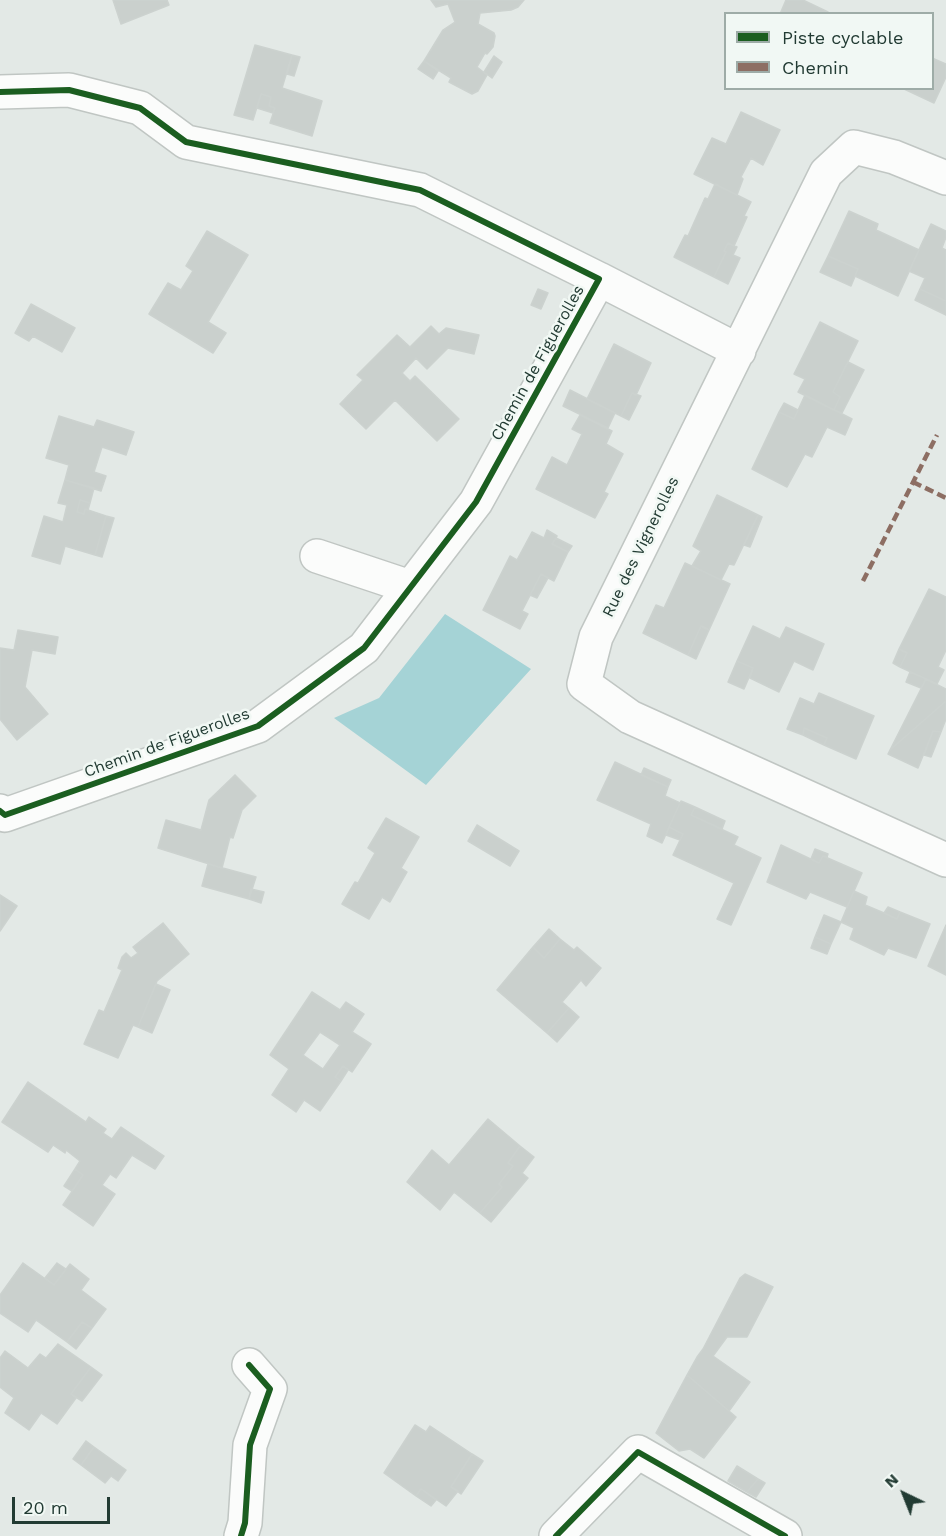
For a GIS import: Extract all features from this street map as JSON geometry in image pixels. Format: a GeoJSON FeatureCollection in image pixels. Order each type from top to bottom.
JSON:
{"type":"FeatureCollection","features":[{"type":"Feature","properties":{"kind":"street","name":"Chemin de Figuerolles"},"geometry":{"type":"LineString","coordinates":[[0,93],[69,90],[140,108],[186,142],[420,190],[600,279],[476,502],[363,648],[258,726],[5,815],[0,810]]}},
{"type":"Feature","properties":{"kind":"street","name":"Rue des Vignerolles"},"geometry":{"type":"LineString","coordinates":[[946,178],[894,157],[854,147],[826,173],[596,638],[584,684],[630,717],[946,860]]}},
{"type":"Feature","properties":{"kind":"street"},"geometry":{"type":"LineString","coordinates":[[600,279],[739,351]]}},
{"type":"Feature","properties":{"kind":"street"},"geometry":{"type":"LineString","coordinates":[[317,556],[410,587]]}},
{"type":"Feature","properties":{"kind":"street"},"geometry":{"type":"LineString","coordinates":[[241,1536],[245,1523],[250,1444],[270,1389],[249,1365]]}},
{"type":"Feature","properties":{"kind":"street"},"geometry":{"type":"LineString","coordinates":[[556,1536],[638,1452],[785,1536]]}},
{"type":"Feature","properties":{"kind":"water"},"geometry":{"type":"Polygon","coordinates":[[[445,614],[531,669],[426,785],[334,718],[379,698],[445,614]]]}},
{"type":"Feature","properties":{"kind":"building"},"geometry":{"type":"Polygon","coordinates":[[[113,0],[167,0],[169,5],[121,24],[113,0]]]}},
{"type":"Feature","properties":{"kind":"building"},"geometry":{"type":"Polygon","coordinates":[[[431,0],[524,0],[518,7],[511,10],[480,13],[478,24],[494,33],[495,36],[493,47],[487,54],[485,53],[477,67],[487,75],[478,91],[472,94],[449,82],[451,78],[424,61],[443,30],[455,22],[448,4],[436,7],[431,0]]]}},
{"type":"Feature","properties":{"kind":"building"},"geometry":{"type":"Polygon","coordinates":[[[786,0],[803,0],[828,12],[781,12],[786,0]]]}},
{"type":"Feature","properties":{"kind":"building"},"geometry":{"type":"Polygon","coordinates":[[[255,45],[292,55],[282,88],[322,101],[312,136],[270,123],[275,108],[269,106],[271,97],[261,94],[253,120],[234,115],[255,45]]]}},
{"type":"Feature","properties":{"kind":"building"},"geometry":{"type":"Polygon","coordinates":[[[292,55],[300,57],[294,76],[287,74],[292,55]]]}},
{"type":"Feature","properties":{"kind":"building"},"geometry":{"type":"Polygon","coordinates":[[[494,56],[502,62],[492,78],[484,72],[494,56]]]}},
{"type":"Feature","properties":{"kind":"building"},"geometry":{"type":"Polygon","coordinates":[[[934,59],[946,64],[946,77],[934,103],[906,90],[934,90],[934,59]]]}},
{"type":"Feature","properties":{"kind":"building"},"geometry":{"type":"Polygon","coordinates":[[[424,61],[438,71],[433,79],[418,69],[424,61]]]}},
{"type":"Feature","properties":{"kind":"building"},"geometry":{"type":"Polygon","coordinates":[[[261,94],[271,97],[269,106],[275,108],[273,113],[257,108],[261,94]]]}},
{"type":"Feature","properties":{"kind":"building"},"geometry":{"type":"Polygon","coordinates":[[[741,112],[780,130],[763,165],[751,158],[741,177],[743,179],[737,195],[694,174],[712,138],[726,144],[741,112]]]}},
{"type":"Feature","properties":{"kind":"building"},"geometry":{"type":"Polygon","coordinates":[[[715,184],[751,202],[734,246],[728,243],[714,277],[674,257],[685,235],[688,236],[705,198],[708,199],[715,184]]]}},
{"type":"Feature","properties":{"kind":"building"},"geometry":{"type":"Polygon","coordinates":[[[849,211],[878,224],[876,230],[919,250],[898,296],[855,276],[858,269],[828,256],[849,211]]]}},
{"type":"Feature","properties":{"kind":"building"},"geometry":{"type":"Polygon","coordinates":[[[931,224],[946,231],[942,248],[946,250],[946,301],[920,289],[925,278],[909,271],[931,224]]]}},
{"type":"Feature","properties":{"kind":"building"},"geometry":{"type":"Polygon","coordinates":[[[207,231],[248,255],[208,322],[226,333],[213,353],[149,314],[168,283],[181,290],[193,271],[186,266],[207,231]]]}},
{"type":"Feature","properties":{"kind":"building"},"geometry":{"type":"Polygon","coordinates":[[[728,243],[737,247],[733,255],[740,258],[728,284],[714,277],[728,243]]]}},
{"type":"Feature","properties":{"kind":"building"},"geometry":{"type":"Polygon","coordinates":[[[828,256],[858,269],[851,286],[820,272],[828,256]]]}},
{"type":"Feature","properties":{"kind":"building"},"geometry":{"type":"Polygon","coordinates":[[[538,289],[548,293],[541,309],[531,305],[538,289]]]}},
{"type":"Feature","properties":{"kind":"building"},"geometry":{"type":"Polygon","coordinates":[[[920,289],[946,301],[946,315],[915,300],[920,289]]]}},
{"type":"Feature","properties":{"kind":"building"},"geometry":{"type":"Polygon","coordinates":[[[31,304],[75,328],[62,352],[33,336],[29,341],[15,333],[31,304]]]}},
{"type":"Feature","properties":{"kind":"building"},"geometry":{"type":"Polygon","coordinates":[[[820,322],[858,341],[833,392],[840,397],[834,410],[798,392],[805,379],[794,374],[820,322]]]}},
{"type":"Feature","properties":{"kind":"building"},"geometry":{"type":"Polygon","coordinates":[[[431,326],[439,334],[446,328],[479,335],[474,354],[448,348],[427,369],[416,358],[402,373],[410,381],[415,376],[459,419],[437,441],[395,400],[366,429],[340,404],[363,380],[357,375],[397,335],[410,347],[431,326]]]}},
{"type":"Feature","properties":{"kind":"building"},"geometry":{"type":"Polygon","coordinates":[[[614,344],[651,363],[636,395],[632,393],[621,416],[587,399],[614,344]]]}},
{"type":"Feature","properties":{"kind":"building"},"geometry":{"type":"Polygon","coordinates":[[[848,362],[864,370],[842,413],[834,410],[840,397],[833,392],[848,362]]]}},
{"type":"Feature","properties":{"kind":"building"},"geometry":{"type":"Polygon","coordinates":[[[570,390],[615,413],[608,428],[563,406],[570,390]]]}},
{"type":"Feature","properties":{"kind":"building"},"geometry":{"type":"Polygon","coordinates":[[[632,393],[641,396],[629,420],[621,416],[632,393]]]}},
{"type":"Feature","properties":{"kind":"building"},"geometry":{"type":"Polygon","coordinates":[[[805,395],[852,419],[845,435],[827,427],[812,457],[805,454],[787,487],[752,469],[779,412],[794,419],[805,395]]]}},
{"type":"Feature","properties":{"kind":"building"},"geometry":{"type":"Polygon","coordinates":[[[784,403],[798,410],[794,419],[779,412],[784,403]]]}},
{"type":"Feature","properties":{"kind":"building"},"geometry":{"type":"Polygon","coordinates":[[[580,415],[612,431],[606,444],[623,454],[604,492],[608,494],[595,518],[536,489],[552,457],[567,465],[582,434],[572,429],[580,415]]]}},
{"type":"Feature","properties":{"kind":"building"},"geometry":{"type":"Polygon","coordinates":[[[59,416],[94,427],[97,420],[134,432],[126,455],[102,447],[94,472],[106,476],[101,491],[65,480],[69,465],[46,458],[59,416]]]}},
{"type":"Feature","properties":{"kind":"building"},"geometry":{"type":"Polygon","coordinates":[[[65,480],[94,488],[90,503],[80,500],[77,512],[84,514],[85,509],[106,516],[95,555],[65,546],[60,564],[32,556],[44,516],[63,522],[67,505],[58,503],[65,480]]]}},
{"type":"Feature","properties":{"kind":"building"},"geometry":{"type":"Polygon","coordinates":[[[717,495],[758,515],[734,565],[729,564],[721,580],[692,566],[701,551],[693,546],[717,495]]]}},
{"type":"Feature","properties":{"kind":"building"},"geometry":{"type":"Polygon","coordinates":[[[80,500],[90,503],[84,514],[77,512],[80,500]]]}},
{"type":"Feature","properties":{"kind":"building"},"geometry":{"type":"Polygon","coordinates":[[[758,515],[762,517],[750,547],[744,545],[758,515]]]}},
{"type":"Feature","properties":{"kind":"building"},"geometry":{"type":"Polygon","coordinates":[[[106,516],[114,518],[102,557],[95,555],[106,516]]]}},
{"type":"Feature","properties":{"kind":"building"},"geometry":{"type":"Polygon","coordinates":[[[547,530],[557,536],[552,544],[568,552],[554,581],[541,574],[522,611],[528,614],[520,629],[483,610],[510,556],[517,560],[532,532],[544,538],[547,530]]]}},
{"type":"Feature","properties":{"kind":"building"},"geometry":{"type":"Polygon","coordinates":[[[556,538],[572,546],[568,552],[552,544],[556,538]]]}},
{"type":"Feature","properties":{"kind":"building"},"geometry":{"type":"Polygon","coordinates":[[[685,563],[730,584],[709,630],[701,626],[688,655],[643,633],[656,605],[664,608],[685,563]]]}},
{"type":"Feature","properties":{"kind":"building"},"geometry":{"type":"Polygon","coordinates":[[[541,574],[548,578],[537,598],[530,595],[541,574]]]}},
{"type":"Feature","properties":{"kind":"building"},"geometry":{"type":"Polygon","coordinates":[[[929,589],[946,597],[946,650],[938,667],[944,670],[937,684],[900,667],[907,653],[899,649],[929,589]]]}},
{"type":"Feature","properties":{"kind":"building"},"geometry":{"type":"Polygon","coordinates":[[[701,626],[709,630],[696,659],[688,655],[701,626]]]}},
{"type":"Feature","properties":{"kind":"building"},"geometry":{"type":"Polygon","coordinates":[[[753,626],[780,639],[786,627],[824,644],[813,670],[794,661],[779,692],[750,678],[753,668],[737,661],[753,626]]]}},
{"type":"Feature","properties":{"kind":"building"},"geometry":{"type":"Polygon","coordinates":[[[18,630],[58,637],[55,654],[32,650],[25,687],[48,714],[17,740],[0,719],[0,648],[14,650],[18,630]]]}},
{"type":"Feature","properties":{"kind":"building"},"geometry":{"type":"Polygon","coordinates":[[[899,649],[907,653],[900,667],[893,663],[899,649]]]}},
{"type":"Feature","properties":{"kind":"building"},"geometry":{"type":"Polygon","coordinates":[[[737,661],[753,668],[744,689],[728,682],[737,661]]]}},
{"type":"Feature","properties":{"kind":"building"},"geometry":{"type":"Polygon","coordinates":[[[910,672],[926,679],[921,688],[906,682],[910,672]]]}},
{"type":"Feature","properties":{"kind":"building"},"geometry":{"type":"Polygon","coordinates":[[[926,679],[946,689],[946,701],[890,750],[926,679]]]}},
{"type":"Feature","properties":{"kind":"building"},"geometry":{"type":"Polygon","coordinates":[[[819,693],[874,716],[856,759],[824,745],[827,738],[804,728],[803,735],[787,729],[800,698],[814,704],[819,693]]]}},
{"type":"Feature","properties":{"kind":"building"},"geometry":{"type":"Polygon","coordinates":[[[946,701],[946,719],[941,732],[933,731],[918,768],[888,754],[890,750],[946,701]]]}},
{"type":"Feature","properties":{"kind":"building"},"geometry":{"type":"Polygon","coordinates":[[[804,728],[827,738],[824,745],[803,735],[804,728]]]}},
{"type":"Feature","properties":{"kind":"building"},"geometry":{"type":"Polygon","coordinates":[[[933,731],[941,732],[931,757],[924,755],[933,731]]]}},
{"type":"Feature","properties":{"kind":"building"},"geometry":{"type":"Polygon","coordinates":[[[615,762],[668,787],[665,796],[680,803],[662,843],[647,836],[651,824],[597,800],[615,762]]]}},
{"type":"Feature","properties":{"kind":"building"},"geometry":{"type":"Polygon","coordinates":[[[644,768],[671,780],[668,787],[641,775],[644,768]]]}},
{"type":"Feature","properties":{"kind":"building"},"geometry":{"type":"Polygon","coordinates":[[[235,775],[256,796],[242,810],[233,838],[230,837],[222,868],[158,848],[166,820],[201,830],[209,800],[235,775]]]}},
{"type":"Feature","properties":{"kind":"building"},"geometry":{"type":"Polygon","coordinates":[[[681,801],[695,807],[691,815],[738,837],[734,845],[761,858],[731,925],[717,919],[734,883],[673,855],[683,834],[669,827],[681,801]]]}},
{"type":"Feature","properties":{"kind":"building"},"geometry":{"type":"Polygon","coordinates":[[[695,807],[725,821],[722,829],[691,815],[695,807]]]}},
{"type":"Feature","properties":{"kind":"building"},"geometry":{"type":"Polygon","coordinates":[[[386,818],[419,837],[401,868],[407,872],[390,902],[382,897],[369,919],[342,904],[355,882],[358,883],[375,853],[368,848],[386,818]]]}},
{"type":"Feature","properties":{"kind":"building"},"geometry":{"type":"Polygon","coordinates":[[[477,825],[519,851],[510,866],[468,841],[477,825]]]}},
{"type":"Feature","properties":{"kind":"building"},"geometry":{"type":"Polygon","coordinates":[[[669,827],[683,834],[680,840],[666,835],[669,827]]]}},
{"type":"Feature","properties":{"kind":"building"},"geometry":{"type":"Polygon","coordinates":[[[781,845],[819,863],[823,856],[862,873],[847,907],[810,892],[806,899],[767,882],[781,845]]]}},
{"type":"Feature","properties":{"kind":"building"},"geometry":{"type":"Polygon","coordinates":[[[815,849],[828,854],[827,857],[823,856],[819,863],[811,859],[815,849]]]}},
{"type":"Feature","properties":{"kind":"building"},"geometry":{"type":"Polygon","coordinates":[[[208,864],[256,877],[249,899],[202,886],[208,864]]]}},
{"type":"Feature","properties":{"kind":"building"},"geometry":{"type":"Polygon","coordinates":[[[251,889],[264,892],[261,903],[249,899],[251,889]]]}},
{"type":"Feature","properties":{"kind":"building"},"geometry":{"type":"Polygon","coordinates":[[[854,891],[867,897],[865,905],[897,919],[900,912],[930,924],[916,958],[888,948],[884,955],[850,939],[854,928],[841,922],[854,891]]]}},
{"type":"Feature","properties":{"kind":"building"},"geometry":{"type":"Polygon","coordinates":[[[0,895],[17,906],[0,931],[0,895]]]}},
{"type":"Feature","properties":{"kind":"building"},"geometry":{"type":"Polygon","coordinates":[[[888,907],[900,912],[897,919],[884,913],[888,907]]]}},
{"type":"Feature","properties":{"kind":"building"},"geometry":{"type":"Polygon","coordinates":[[[824,915],[841,922],[831,944],[815,937],[824,915]]]}},
{"type":"Feature","properties":{"kind":"building"},"geometry":{"type":"Polygon","coordinates":[[[163,923],[189,954],[157,981],[138,1027],[133,1025],[118,1058],[84,1044],[99,1010],[104,1012],[122,970],[118,968],[122,957],[126,953],[131,958],[138,953],[133,947],[163,923]]]}},
{"type":"Feature","properties":{"kind":"building"},"geometry":{"type":"Polygon","coordinates":[[[946,925],[946,975],[928,966],[946,925]]]}},
{"type":"Feature","properties":{"kind":"building"},"geometry":{"type":"Polygon","coordinates":[[[549,929],[560,939],[544,958],[533,947],[549,929]]]}},
{"type":"Feature","properties":{"kind":"building"},"geometry":{"type":"Polygon","coordinates":[[[815,937],[831,944],[827,954],[811,948],[815,937]]]}},
{"type":"Feature","properties":{"kind":"building"},"geometry":{"type":"Polygon","coordinates":[[[560,939],[574,950],[577,947],[601,968],[586,986],[581,980],[562,1002],[569,1008],[547,1033],[497,990],[533,947],[544,958],[560,939]]]}},
{"type":"Feature","properties":{"kind":"building"},"geometry":{"type":"Polygon","coordinates":[[[156,984],[170,990],[152,1033],[138,1027],[156,984]]]}},
{"type":"Feature","properties":{"kind":"building"},"geometry":{"type":"Polygon","coordinates":[[[312,992],[340,1010],[346,1002],[364,1014],[352,1032],[371,1044],[352,1072],[343,1066],[335,1077],[341,1081],[320,1111],[304,1100],[296,1112],[272,1095],[289,1069],[270,1055],[312,992]],[[320,1032],[303,1055],[323,1069],[340,1045],[320,1032]]]}},
{"type":"Feature","properties":{"kind":"building"},"geometry":{"type":"Polygon","coordinates":[[[569,1008],[579,1017],[557,1042],[547,1033],[569,1008]]]}},
{"type":"Feature","properties":{"kind":"building"},"geometry":{"type":"Polygon","coordinates":[[[343,1066],[348,1070],[341,1081],[335,1077],[343,1066]]]}},
{"type":"Feature","properties":{"kind":"building"},"geometry":{"type":"Polygon","coordinates":[[[28,1082],[86,1122],[89,1117],[106,1129],[103,1133],[112,1139],[121,1127],[164,1156],[155,1169],[132,1155],[116,1178],[110,1174],[102,1185],[115,1194],[93,1226],[63,1205],[83,1175],[75,1169],[80,1161],[66,1150],[65,1153],[53,1145],[48,1152],[2,1122],[28,1082]]]}},
{"type":"Feature","properties":{"kind":"building"},"geometry":{"type":"Polygon","coordinates":[[[488,1119],[520,1146],[508,1163],[513,1166],[499,1184],[502,1187],[480,1213],[454,1192],[440,1210],[407,1182],[432,1150],[449,1165],[488,1119]]]}},
{"type":"Feature","properties":{"kind":"building"},"geometry":{"type":"Polygon","coordinates":[[[520,1146],[534,1157],[522,1173],[528,1178],[491,1222],[480,1213],[502,1187],[499,1184],[513,1166],[508,1163],[520,1146]]]}},
{"type":"Feature","properties":{"kind":"building"},"geometry":{"type":"Polygon","coordinates":[[[75,1169],[83,1175],[72,1191],[64,1186],[75,1169]]]}},
{"type":"Feature","properties":{"kind":"building"},"geometry":{"type":"Polygon","coordinates":[[[23,1263],[54,1285],[70,1264],[89,1279],[81,1290],[106,1309],[92,1328],[82,1322],[67,1342],[36,1320],[28,1332],[0,1313],[0,1295],[23,1263]]]}},
{"type":"Feature","properties":{"kind":"building"},"geometry":{"type":"Polygon","coordinates":[[[57,1263],[66,1269],[54,1285],[45,1278],[57,1263]]]}},
{"type":"Feature","properties":{"kind":"building"},"geometry":{"type":"Polygon","coordinates":[[[745,1274],[773,1287],[747,1337],[727,1337],[713,1356],[750,1382],[729,1411],[687,1375],[740,1278],[745,1274]]]}},
{"type":"Feature","properties":{"kind":"building"},"geometry":{"type":"Polygon","coordinates":[[[82,1322],[92,1328],[76,1349],[67,1342],[82,1322]]]}},
{"type":"Feature","properties":{"kind":"building"},"geometry":{"type":"Polygon","coordinates":[[[58,1344],[91,1367],[71,1394],[76,1398],[57,1424],[41,1413],[29,1430],[5,1413],[14,1398],[0,1387],[0,1358],[5,1351],[28,1368],[40,1354],[46,1358],[58,1344]]]}},
{"type":"Feature","properties":{"kind":"building"},"geometry":{"type":"Polygon","coordinates":[[[91,1367],[102,1375],[82,1401],[71,1394],[91,1367]]]}},
{"type":"Feature","properties":{"kind":"building"},"geometry":{"type":"Polygon","coordinates":[[[687,1375],[736,1417],[704,1458],[690,1449],[679,1451],[656,1433],[687,1375]]]}},
{"type":"Feature","properties":{"kind":"building"},"geometry":{"type":"Polygon","coordinates":[[[415,1425],[426,1432],[430,1426],[472,1454],[451,1487],[458,1491],[446,1506],[421,1489],[416,1496],[384,1473],[415,1425]]]}},
{"type":"Feature","properties":{"kind":"building"},"geometry":{"type":"Polygon","coordinates":[[[86,1441],[94,1447],[81,1465],[73,1459],[86,1441]]]}},
{"type":"Feature","properties":{"kind":"building"},"geometry":{"type":"Polygon","coordinates":[[[94,1447],[126,1470],[118,1481],[111,1476],[105,1483],[81,1465],[94,1447]]]}},
{"type":"Feature","properties":{"kind":"building"},"geometry":{"type":"Polygon","coordinates":[[[472,1454],[483,1461],[461,1494],[451,1487],[472,1454]]]}},
{"type":"Feature","properties":{"kind":"building"},"geometry":{"type":"Polygon","coordinates":[[[737,1466],[758,1479],[747,1492],[728,1481],[737,1466]]]}},
{"type":"Feature","properties":{"kind":"building"},"geometry":{"type":"Polygon","coordinates":[[[758,1479],[765,1483],[756,1497],[747,1492],[758,1479]]]}},
{"type":"Feature","properties":{"kind":"building"},"geometry":{"type":"Polygon","coordinates":[[[421,1489],[436,1500],[431,1506],[416,1496],[421,1489]]]}},
{"type":"Feature","properties":{"kind":"marked path"},"geometry":{"type":"LineString","coordinates":[[863,581],[937,435]]}},
{"type":"Feature","properties":{"kind":"marked path"},"geometry":{"type":"LineString","coordinates":[[913,482],[946,498]]}},
{"type":"Feature","properties":{"kind":"cycle path"},"geometry":{"type":"LineString","coordinates":[[0,92],[69,90],[140,108],[186,142],[420,190],[599,279],[476,502],[364,648],[258,726],[5,815],[0,811]]}},
{"type":"Feature","properties":{"kind":"cycle path"},"geometry":{"type":"LineString","coordinates":[[241,1536],[245,1523],[250,1445],[270,1389],[249,1365]]}},
{"type":"Feature","properties":{"kind":"cycle path"},"geometry":{"type":"LineString","coordinates":[[556,1536],[638,1452],[785,1536]]}}]}
